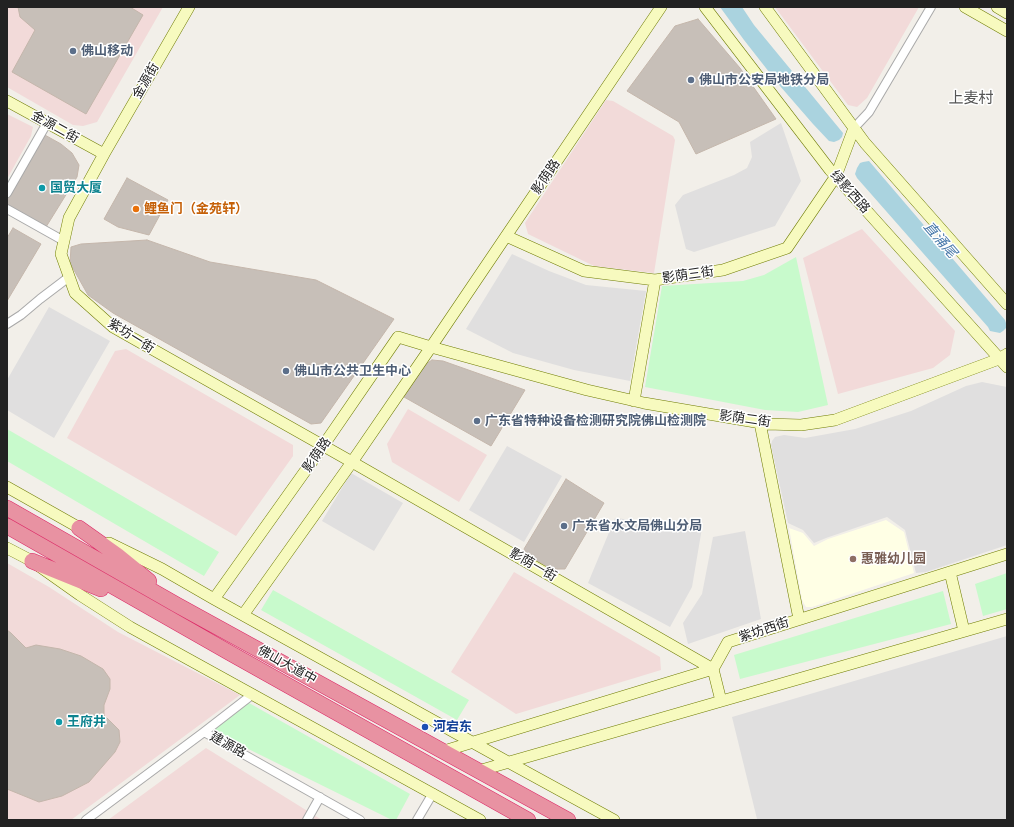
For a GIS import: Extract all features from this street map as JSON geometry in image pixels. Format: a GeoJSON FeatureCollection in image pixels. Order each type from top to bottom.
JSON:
{"type":"FeatureCollection","features":[{"type":"Feature","properties":{"kind":"highway","name":"佛山大道中"},"geometry":{"type":"LineString","coordinates":[[7,508],[568,820]]}},
{"type":"Feature","properties":{"kind":"highway","name":"佛山大道中"},"geometry":{"type":"LineString","coordinates":[[7,526],[528,820]]}},
{"type":"Feature","properties":{"kind":"highway"},"geometry":{"type":"LineString","coordinates":[[79,528],[117,555],[178,604]]}},
{"type":"Feature","properties":{"kind":"highway"},"geometry":{"type":"LineString","coordinates":[[32,561],[102,589],[168,618]]}},
{"type":"Feature","properties":{"kind":"street","name":"金源街"},"geometry":{"type":"LineString","coordinates":[[104,154],[189,7]]}},
{"type":"Feature","properties":{"kind":"street","name":"影荫路"},"geometry":{"type":"LineString","coordinates":[[243,615],[352,462],[661,7]]}},
{"type":"Feature","properties":{"kind":"street","name":"绿影西路"},"geometry":{"type":"LineString","coordinates":[[704,7],[836,176],[1003,356],[1007,367]]}},
{"type":"Feature","properties":{"kind":"street"},"geometry":{"type":"LineString","coordinates":[[765,7],[870,149],[1007,304]]}},
{"type":"Feature","properties":{"kind":"street"},"geometry":{"type":"LineString","coordinates":[[854,128],[869,112],[931,7]]}},
{"type":"Feature","properties":{"kind":"street"},"geometry":{"type":"LineString","coordinates":[[965,7],[1007,31]]}},
{"type":"Feature","properties":{"kind":"street"},"geometry":{"type":"LineString","coordinates":[[997,7],[1007,13]]}},
{"type":"Feature","properties":{"kind":"street","name":"金源二街"},"geometry":{"type":"LineString","coordinates":[[7,101],[104,154]]}},
{"type":"Feature","properties":{"kind":"street"},"geometry":{"type":"LineString","coordinates":[[7,193],[47,123]]}},
{"type":"Feature","properties":{"kind":"street","name":"影荫三街"},"geometry":{"type":"LineString","coordinates":[[506,236],[584,271],[655,280],[723,270],[787,248],[836,176],[854,128]]}},
{"type":"Feature","properties":{"kind":"street","name":"紫坊一街"},"geometry":{"type":"LineString","coordinates":[[104,154],[68,218],[60,254],[75,293],[112,327],[352,462]]}},
{"type":"Feature","properties":{"kind":"street"},"geometry":{"type":"LineString","coordinates":[[7,209],[64,241]]}},
{"type":"Feature","properties":{"kind":"street"},"geometry":{"type":"LineString","coordinates":[[7,324],[21,316],[40,299],[69,277]]}},
{"type":"Feature","properties":{"kind":"street"},"geometry":{"type":"LineString","coordinates":[[634,401],[655,280]]}},
{"type":"Feature","properties":{"kind":"street","name":"影荫路"},"geometry":{"type":"LineString","coordinates":[[214,599],[323,446],[398,337],[431,347]]}},
{"type":"Feature","properties":{"kind":"street","name":"影荫二街"},"geometry":{"type":"LineString","coordinates":[[431,347],[587,390],[634,401],[767,424],[800,424],[834,420],[1003,356]]}},
{"type":"Feature","properties":{"kind":"street"},"geometry":{"type":"LineString","coordinates":[[760,423],[799,619]]}},
{"type":"Feature","properties":{"kind":"street","name":"影荫一街"},"geometry":{"type":"LineString","coordinates":[[352,462],[713,669]]}},
{"type":"Feature","properties":{"kind":"street","name":"佛山大道中"},"geometry":{"type":"LineString","coordinates":[[7,487],[79,528],[162,569],[614,820]]}},
{"type":"Feature","properties":{"kind":"street"},"geometry":{"type":"LineString","coordinates":[[7,548],[32,561],[130,627],[480,820]]}},
{"type":"Feature","properties":{"kind":"street","name":"紫坊西街"},"geometry":{"type":"LineString","coordinates":[[713,669],[728,642],[1007,554]]}},
{"type":"Feature","properties":{"kind":"street"},"geometry":{"type":"LineString","coordinates":[[950,572],[964,631]]}},
{"type":"Feature","properties":{"kind":"street"},"geometry":{"type":"LineString","coordinates":[[478,771],[1007,619]]}},
{"type":"Feature","properties":{"kind":"street"},"geometry":{"type":"LineString","coordinates":[[444,752],[713,669],[721,701]]}},
{"type":"Feature","properties":{"kind":"street"},"geometry":{"type":"LineString","coordinates":[[204,732],[253,694]]}},
{"type":"Feature","properties":{"kind":"street","name":"建源路"},"geometry":{"type":"LineString","coordinates":[[86,820],[204,732],[360,820]]}},
{"type":"Feature","properties":{"kind":"street"},"geometry":{"type":"LineString","coordinates":[[417,820],[432,793]]}},
{"type":"Feature","properties":{"kind":"street"},"geometry":{"type":"LineString","coordinates":[[308,820],[320,797]]}},
{"type":"Feature","properties":{"kind":"shaded area","name":"佛山移动"},"geometry":{"type":"Polygon","coordinates":[[[7,7],[163,7],[97,122],[83,126],[73,125],[7,87],[7,7]]]}},
{"type":"Feature","properties":{"kind":"shaded area"},"geometry":{"type":"Polygon","coordinates":[[[775,7],[919,7],[867,98],[857,107],[848,105],[775,7]]]}},
{"type":"Feature","properties":{"kind":"shaded area"},"geometry":{"type":"Polygon","coordinates":[[[606,100],[613,101],[673,136],[675,140],[654,273],[594,266],[528,234],[525,223],[606,100]]]}},
{"type":"Feature","properties":{"kind":"shaded area"},"geometry":{"type":"Polygon","coordinates":[[[7,114],[33,127],[31,136],[7,179],[7,114]]]}},
{"type":"Feature","properties":{"kind":"shaded area"},"geometry":{"type":"Polygon","coordinates":[[[781,123],[801,181],[775,226],[694,252],[686,249],[675,205],[683,195],[734,175],[747,168],[752,157],[750,142],[781,123]]]}},
{"type":"Feature","properties":{"kind":"shaded area"},"geometry":{"type":"Polygon","coordinates":[[[862,229],[955,331],[950,355],[933,368],[838,394],[803,258],[862,229]]]}},
{"type":"Feature","properties":{"kind":"shaded area"},"geometry":{"type":"Polygon","coordinates":[[[512,254],[549,271],[586,285],[646,291],[630,381],[574,370],[513,353],[466,329],[512,254]]]}},
{"type":"Feature","properties":{"kind":"shaded area"},"geometry":{"type":"Polygon","coordinates":[[[49,307],[110,341],[54,438],[7,410],[7,380],[49,307]]]}},
{"type":"Feature","properties":{"kind":"shaded area"},"geometry":{"type":"Polygon","coordinates":[[[126,349],[293,445],[293,456],[236,536],[67,438],[115,351],[126,349]]]}},
{"type":"Feature","properties":{"kind":"shaded area"},"geometry":{"type":"Polygon","coordinates":[[[982,382],[1007,387],[1007,545],[926,572],[916,573],[905,530],[887,517],[814,543],[803,530],[788,523],[771,445],[775,437],[784,435],[805,438],[855,429],[911,411],[966,386],[982,382]]]}},
{"type":"Feature","properties":{"kind":"shaded area"},"geometry":{"type":"Polygon","coordinates":[[[408,409],[487,455],[459,502],[392,462],[387,444],[408,409]]]}},
{"type":"Feature","properties":{"kind":"shaded area"},"geometry":{"type":"Polygon","coordinates":[[[507,446],[562,476],[524,542],[469,510],[507,446]]]}},
{"type":"Feature","properties":{"kind":"shaded area"},"geometry":{"type":"Polygon","coordinates":[[[351,473],[403,503],[374,551],[322,521],[351,473]]]}},
{"type":"Feature","properties":{"kind":"shaded area"},"geometry":{"type":"Polygon","coordinates":[[[615,518],[702,528],[692,587],[670,627],[588,583],[615,518]]]}},
{"type":"Feature","properties":{"kind":"shaded area","name":"惠雅幼儿园"},"geometry":{"type":"Polygon","coordinates":[[[886,520],[904,532],[914,573],[812,607],[806,607],[802,600],[789,528],[803,533],[814,546],[828,539],[886,520]]]}},
{"type":"Feature","properties":{"kind":"shaded area"},"geometry":{"type":"Polygon","coordinates":[[[745,531],[761,619],[688,644],[683,623],[702,594],[713,537],[745,531]]]}},
{"type":"Feature","properties":{"kind":"shaded area"},"geometry":{"type":"Polygon","coordinates":[[[7,563],[49,587],[118,632],[240,695],[71,820],[7,820],[7,563]]]}},
{"type":"Feature","properties":{"kind":"shaded area"},"geometry":{"type":"Polygon","coordinates":[[[514,572],[660,657],[661,670],[516,714],[451,672],[514,572]]]}},
{"type":"Feature","properties":{"kind":"shaded area"},"geometry":{"type":"Polygon","coordinates":[[[1007,636],[1007,820],[757,819],[732,717],[1007,636]]]}},
{"type":"Feature","properties":{"kind":"shaded area"},"geometry":{"type":"Polygon","coordinates":[[[206,748],[322,820],[108,820],[206,748]]]}},
{"type":"Feature","properties":{"kind":"green space"},"geometry":{"type":"Polygon","coordinates":[[[796,257],[828,405],[798,412],[765,410],[645,387],[662,286],[743,281],[764,275],[796,257]]]}},
{"type":"Feature","properties":{"kind":"green space"},"geometry":{"type":"Polygon","coordinates":[[[7,429],[219,552],[204,576],[7,461],[7,429]]]}},
{"type":"Feature","properties":{"kind":"green space"},"geometry":{"type":"Polygon","coordinates":[[[1007,573],[1007,609],[983,616],[975,584],[1007,573]]]}},
{"type":"Feature","properties":{"kind":"green space"},"geometry":{"type":"Polygon","coordinates":[[[273,590],[469,700],[457,720],[261,610],[273,590]]]}},
{"type":"Feature","properties":{"kind":"green space"},"geometry":{"type":"Polygon","coordinates":[[[943,591],[951,624],[740,679],[734,655],[943,591]]]}},
{"type":"Feature","properties":{"kind":"green space"},"geometry":{"type":"Polygon","coordinates":[[[249,703],[410,794],[396,820],[392,820],[212,731],[249,703]]]}},
{"type":"Feature","properties":{"kind":"water"},"geometry":{"type":"Polygon","coordinates":[[[720,7],[742,7],[754,25],[843,133],[839,140],[834,142],[829,141],[813,124],[780,86],[720,7]]]}},
{"type":"Feature","properties":{"kind":"water"},"geometry":{"type":"Polygon","coordinates":[[[869,161],[1005,320],[1006,328],[1003,331],[1000,333],[990,331],[857,178],[855,174],[860,163],[869,161]]]}},
{"type":"Feature","properties":{"kind":"building","name":"佛山移动"},"geometry":{"type":"Polygon","coordinates":[[[18,7],[130,7],[143,15],[86,114],[12,72],[35,30],[20,17],[18,7]]]}},
{"type":"Feature","properties":{"kind":"building","name":"佛山市公安局地铁分局"},"geometry":{"type":"Polygon","coordinates":[[[698,19],[740,68],[776,119],[696,154],[679,122],[627,91],[675,26],[698,19]]]}},
{"type":"Feature","properties":{"kind":"building","name":"国贸大厦"},"geometry":{"type":"Polygon","coordinates":[[[43,134],[61,144],[72,153],[79,165],[77,177],[46,227],[7,205],[7,199],[43,134]]]}},
{"type":"Feature","properties":{"kind":"building","name":"鲤鱼门（金苑轩）"},"geometry":{"type":"Polygon","coordinates":[[[127,178],[168,200],[149,235],[118,227],[104,219],[127,178]]]}},
{"type":"Feature","properties":{"kind":"building"},"geometry":{"type":"Polygon","coordinates":[[[13,228],[41,244],[7,301],[7,238],[13,228]]]}},
{"type":"Feature","properties":{"kind":"building","name":"佛山市公共卫生中心"},"geometry":{"type":"Polygon","coordinates":[[[147,240],[210,262],[316,280],[394,319],[321,423],[311,424],[113,313],[88,295],[70,263],[71,247],[81,244],[147,240]]]}},
{"type":"Feature","properties":{"kind":"building","name":"广东省特种设备检测研究院佛山检测院"},"geometry":{"type":"Polygon","coordinates":[[[432,360],[443,361],[525,390],[491,446],[404,397],[426,364],[432,360]]]}},
{"type":"Feature","properties":{"kind":"building","name":"广东省水文局佛山分局"},"geometry":{"type":"Polygon","coordinates":[[[566,479],[604,503],[565,569],[552,569],[527,555],[524,549],[566,479]]]}},
{"type":"Feature","properties":{"kind":"building","name":"王府井"},"geometry":{"type":"Polygon","coordinates":[[[7,630],[26,648],[36,645],[60,649],[81,656],[103,669],[110,679],[110,689],[104,705],[104,715],[119,730],[120,742],[115,752],[89,782],[62,796],[39,802],[7,789],[7,630]]]}},
{"type":"Feature","properties":{"kind":"place","name":"佛山移动"},"geometry":{"type":"Point","coordinates":[73,51]}},
{"type":"Feature","properties":{"kind":"place","name":"佛山市公安局地铁分局"},"geometry":{"type":"Point","coordinates":[691,80]}},
{"type":"Feature","properties":{"kind":"place","name":"国贸大厦"},"geometry":{"type":"Point","coordinates":[42,188]}},
{"type":"Feature","properties":{"kind":"place","name":"鲤鱼门（金苑轩）"},"geometry":{"type":"Point","coordinates":[136,209]}},
{"type":"Feature","properties":{"kind":"place","name":"佛山市公共卫生中心"},"geometry":{"type":"Point","coordinates":[286,371]}},
{"type":"Feature","properties":{"kind":"place","name":"广东省特种设备检测研究院佛山检测院"},"geometry":{"type":"Point","coordinates":[477,421]}},
{"type":"Feature","properties":{"kind":"place","name":"广东省水文局佛山分局"},"geometry":{"type":"Point","coordinates":[564,526]}},
{"type":"Feature","properties":{"kind":"place","name":"惠雅幼儿园"},"geometry":{"type":"Point","coordinates":[853,559]}},
{"type":"Feature","properties":{"kind":"place","name":"王府井"},"geometry":{"type":"Point","coordinates":[59,722]}},
{"type":"Feature","properties":{"kind":"place","name":"河宕东"},"geometry":{"type":"Point","coordinates":[425,727]}},
{"type":"Feature","properties":{"kind":"district","name":"上麦村"},"geometry":{"type":"Point","coordinates":[971,99]}},
{"type":"Feature","properties":{"kind":"water label","name":"直涌尾"},"geometry":{"type":"Point","coordinates":[940,240]}}]}
